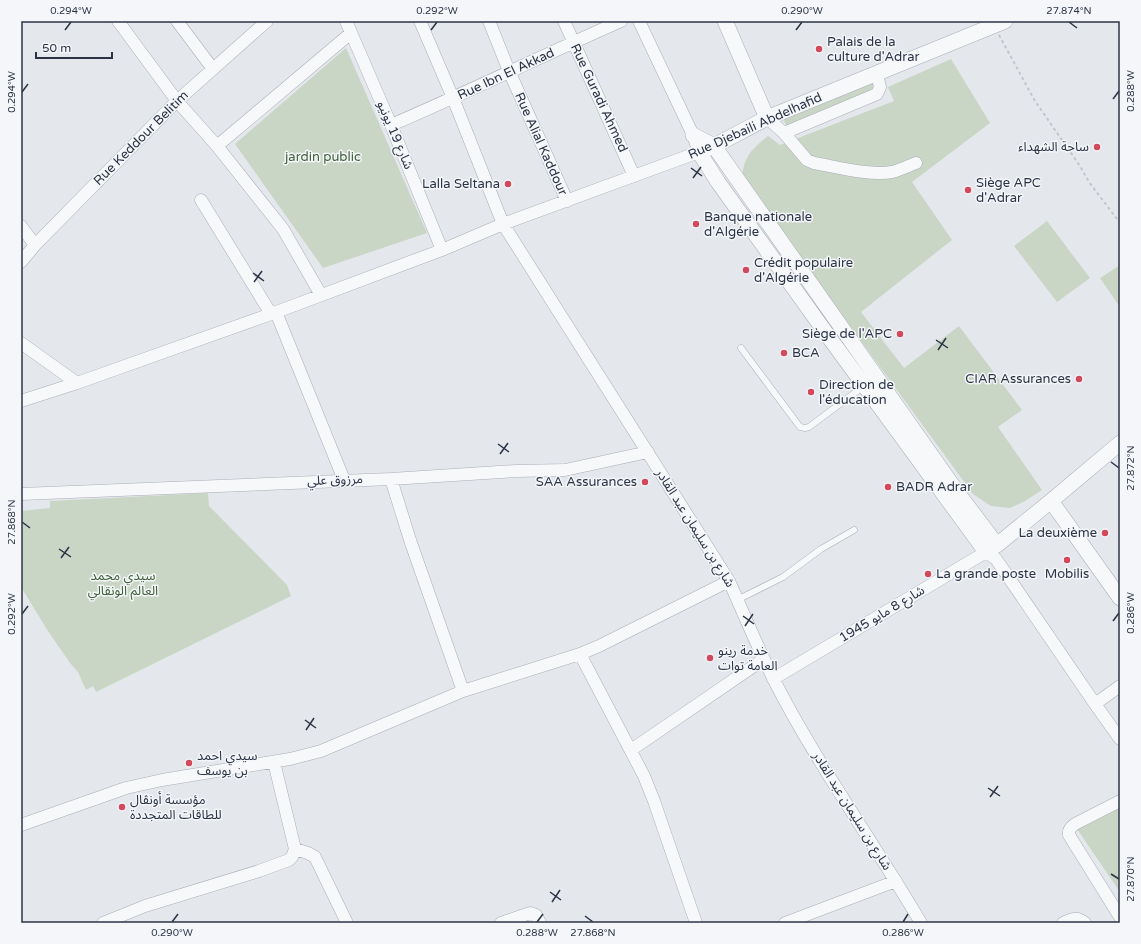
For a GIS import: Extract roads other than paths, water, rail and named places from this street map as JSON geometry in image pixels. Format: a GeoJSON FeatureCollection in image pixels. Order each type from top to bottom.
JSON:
{"type":"FeatureCollection","features":[{"type":"Feature","properties":{"kind":"street"},"geometry":{"type":"LineString","coordinates":[[118,21],[176,101],[217,146],[283,229],[321,295]]}},
{"type":"Feature","properties":{"kind":"street"},"geometry":{"type":"LineString","coordinates":[[177,21],[213,70]]}},
{"type":"Feature","properties":{"kind":"street","name":"Rue Keddour Belitim"},"geometry":{"type":"LineString","coordinates":[[21,262],[35,245],[176,101],[267,21]]}},
{"type":"Feature","properties":{"kind":"street","name":"شارع 19 يونيو"},"geometry":{"type":"LineString","coordinates":[[346,21],[391,125],[442,250]]}},
{"type":"Feature","properties":{"kind":"street","name":"شارع بن سليمان عبد القادر"},"geometry":{"type":"LineString","coordinates":[[420,21],[453,98],[503,224],[729,581],[746,622],[773,679],[838,790],[921,923]]}},
{"type":"Feature","properties":{"kind":"street","name":"Rue Alial Kaddour"},"geometry":{"type":"LineString","coordinates":[[489,21],[509,72],[567,201]]}},
{"type":"Feature","properties":{"kind":"street","name":"Rue Guradi Ahmed"},"geometry":{"type":"LineString","coordinates":[[564,21],[634,176]]}},
{"type":"Feature","properties":{"kind":"street","name":"Rue Ibn El Akkad"},"geometry":{"type":"LineString","coordinates":[[391,125],[621,21]]}},
{"type":"Feature","properties":{"kind":"street"},"geometry":{"type":"LineString","coordinates":[[639,21],[693,136],[699,152],[718,182],[831,340],[993,552]]}},
{"type":"Feature","properties":{"kind":"street"},"geometry":{"type":"LineString","coordinates":[[725,21],[767,118],[784,133],[806,160],[814,163],[863,172],[878,173],[893,172],[916,163]]}},
{"type":"Feature","properties":{"kind":"street","name":"Rue Djebaili Abdelhafid"},"geometry":{"type":"LineString","coordinates":[[21,401],[77,383],[274,313],[442,250],[503,224],[699,152],[714,146],[767,118],[877,74],[997,22]]}},
{"type":"Feature","properties":{"kind":"street"},"geometry":{"type":"LineString","coordinates":[[217,146],[351,34]]}},
{"type":"Feature","properties":{"kind":"street"},"geometry":{"type":"LineString","coordinates":[[784,133],[877,94],[880,87],[877,74]]}},
{"type":"Feature","properties":{"kind":"street"},"geometry":{"type":"LineString","coordinates":[[693,136],[714,146],[960,496],[993,552],[1120,739]]}},
{"type":"Feature","properties":{"kind":"street"},"geometry":{"type":"LineString","coordinates":[[201,200],[274,313],[344,480]]}},
{"type":"Feature","properties":{"kind":"street"},"geometry":{"type":"LineString","coordinates":[[21,226],[35,245]]}},
{"type":"Feature","properties":{"kind":"street"},"geometry":{"type":"LineString","coordinates":[[831,340],[844,331]]}},
{"type":"Feature","properties":{"kind":"street"},"geometry":{"type":"LineString","coordinates":[[21,343],[77,383]]}},
{"type":"Feature","properties":{"kind":"street","name":"شارع 8 مايو 1945"},"geometry":{"type":"LineString","coordinates":[[773,679],[993,552],[1120,443]]}},
{"type":"Feature","properties":{"kind":"street","name":"مرزوق علي"},"geometry":{"type":"LineString","coordinates":[[21,494],[391,479],[516,471],[565,470],[648,452]]}},
{"type":"Feature","properties":{"kind":"street"},"geometry":{"type":"LineString","coordinates":[[391,479],[410,540],[464,691]]}},
{"type":"Feature","properties":{"kind":"street"},"geometry":{"type":"LineString","coordinates":[[1051,502],[1118,591]]}},
{"type":"Feature","properties":{"kind":"street"},"geometry":{"type":"LineString","coordinates":[[21,826],[126,788],[162,780],[290,759],[322,750],[464,691],[580,654],[729,581]]}},
{"type":"Feature","properties":{"kind":"street"},"geometry":{"type":"LineString","coordinates":[[580,654],[644,776],[696,923]]}},
{"type":"Feature","properties":{"kind":"street"},"geometry":{"type":"LineString","coordinates":[[631,750],[764,659]]}},
{"type":"Feature","properties":{"kind":"street"},"geometry":{"type":"LineString","coordinates":[[1095,704],[1120,686]]}},
{"type":"Feature","properties":{"kind":"street"},"geometry":{"type":"LineString","coordinates":[[103,923],[160,901],[286,862],[292,857],[296,849],[274,762]]}},
{"type":"Feature","properties":{"kind":"street"},"geometry":{"type":"LineString","coordinates":[[1120,802],[1075,824],[1068,833],[1120,917]]}},
{"type":"Feature","properties":{"kind":"street"},"geometry":{"type":"LineString","coordinates":[[296,849],[315,857],[347,923]]}},
{"type":"Feature","properties":{"kind":"street"},"geometry":{"type":"LineString","coordinates":[[785,923],[896,881]]}},
{"type":"Feature","properties":{"kind":"street"},"geometry":{"type":"LineString","coordinates":[[501,923],[530,913],[536,915],[540,923]]}},
{"type":"Feature","properties":{"kind":"street"},"geometry":{"type":"LineString","coordinates":[[1063,923],[1076,919],[1085,923]]}},
{"type":"Feature","properties":{"kind":"lane"},"geometry":{"type":"LineString","coordinates":[[741,348],[800,427],[809,427],[865,385]]}},
{"type":"Feature","properties":{"kind":"lane"},"geometry":{"type":"LineString","coordinates":[[738,600],[783,577],[821,549],[854,530]]}},
{"type":"Feature","properties":{"kind":"place","name":"Palais de la culture d'Adrar"},"geometry":{"type":"Point","coordinates":[819,49]}},
{"type":"Feature","properties":{"kind":"place","name":"ساحة الشهداء"},"geometry":{"type":"Point","coordinates":[1097,147]}},
{"type":"Feature","properties":{"kind":"place","name":"Lalla Seltana"},"geometry":{"type":"Point","coordinates":[508,184]}},
{"type":"Feature","properties":{"kind":"place","name":"Siège APC d'Adrar"},"geometry":{"type":"Point","coordinates":[968,190]}},
{"type":"Feature","properties":{"kind":"place","name":"Banque nationale d'Algérie"},"geometry":{"type":"Point","coordinates":[696,224]}},
{"type":"Feature","properties":{"kind":"place","name":"Crédit populaire d'Algérie"},"geometry":{"type":"Point","coordinates":[746,270]}},
{"type":"Feature","properties":{"kind":"place","name":"Siège de l'APC"},"geometry":{"type":"Point","coordinates":[900,334]}},
{"type":"Feature","properties":{"kind":"place","name":"BCA"},"geometry":{"type":"Point","coordinates":[784,353]}},
{"type":"Feature","properties":{"kind":"place","name":"CIAR Assurances"},"geometry":{"type":"Point","coordinates":[1079,379]}},
{"type":"Feature","properties":{"kind":"place","name":"Direction de l'éducation"},"geometry":{"type":"Point","coordinates":[811,392]}},
{"type":"Feature","properties":{"kind":"place","name":"SAA Assurances"},"geometry":{"type":"Point","coordinates":[645,482]}},
{"type":"Feature","properties":{"kind":"place","name":"BADR Adrar"},"geometry":{"type":"Point","coordinates":[888,487]}},
{"type":"Feature","properties":{"kind":"place","name":"La deuxième"},"geometry":{"type":"Point","coordinates":[1105,533]}},
{"type":"Feature","properties":{"kind":"place","name":"Mobilis"},"geometry":{"type":"Point","coordinates":[1067,560]}},
{"type":"Feature","properties":{"kind":"place","name":"La grande poste"},"geometry":{"type":"Point","coordinates":[928,574]}},
{"type":"Feature","properties":{"kind":"place","name":"خدمة رينو العامة توات"},"geometry":{"type":"Point","coordinates":[710,658]}},
{"type":"Feature","properties":{"kind":"place","name":"سيدي احمد بن يوسف"},"geometry":{"type":"Point","coordinates":[189,763]}},
{"type":"Feature","properties":{"kind":"place","name":"مؤسسة أونڨال للطاقات المتجددة"},"geometry":{"type":"Point","coordinates":[122,807]}},
{"type":"Feature","properties":{"kind":"park label","name":"jardin public"},"geometry":{"type":"Point","coordinates":[323,157]}},
{"type":"Feature","properties":{"kind":"park label","name":"سيدي محمد العالم الونقالي"},"geometry":{"type":"Point","coordinates":[123,584]}}]}
